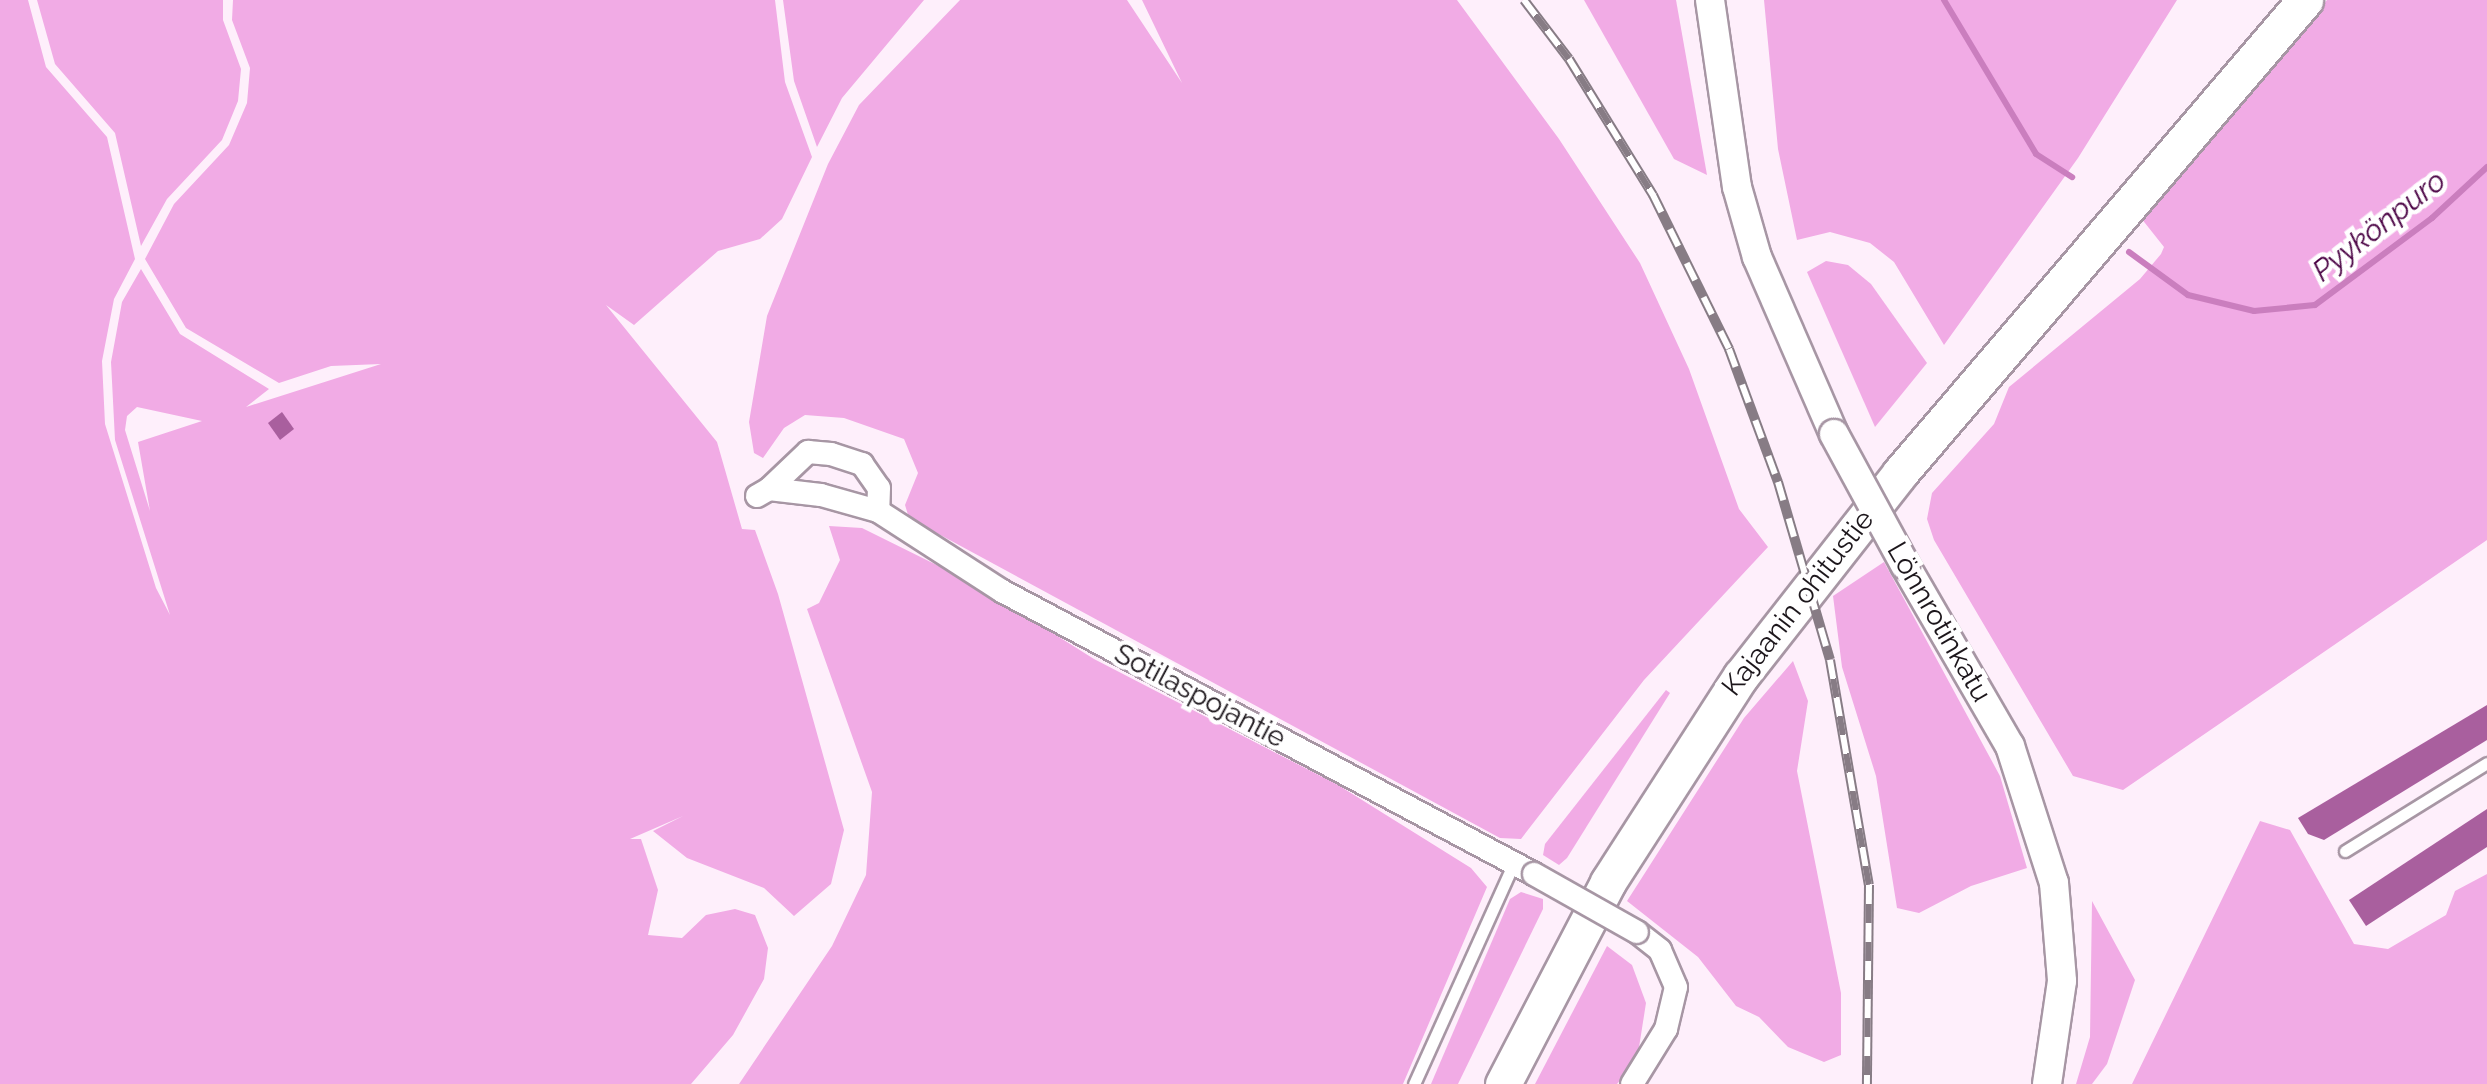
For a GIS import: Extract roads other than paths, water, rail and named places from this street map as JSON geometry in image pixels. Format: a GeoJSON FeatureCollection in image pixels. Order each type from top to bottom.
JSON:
{"type":"FeatureCollection","features":[{"type":"Feature","properties":{"kind":"highway"},"geometry":{"type":"LineString","coordinates":[[2249,60],[2290,0]]}},
{"type":"Feature","properties":{"kind":"highway"},"geometry":{"type":"LineString","coordinates":[[2249,60],[2305,0]]}},
{"type":"Feature","properties":{"kind":"highway","name":"Kajaanin ohitustie"},"geometry":{"type":"LineString","coordinates":[[1503,1084],[1608,882],[1740,676],[1900,473],[2249,60]]}},
{"type":"Feature","properties":{"kind":"street","name":"Lönnrotinkatu"},"geometry":{"type":"LineString","coordinates":[[1710,0],[1737,186],[1757,257],[1834,434],[2010,746],[2054,882],[2062,981],[2047,1084]]}},
{"type":"Feature","properties":{"kind":"street","name":"Sotilaspojantie"},"geometry":{"type":"LineString","coordinates":[[878,511],[878,488],[862,464],[830,454],[808,452],[763,492],[878,511],[1002,591],[1637,932],[1660,950],[1676,988],[1666,1030],[1632,1084]]}},
{"type":"Feature","properties":{"kind":"lane"},"geometry":{"type":"LineString","coordinates":[[2345,851],[2487,763]]}},
{"type":"Feature","properties":{"kind":"lane"},"geometry":{"type":"LineString","coordinates":[[1414,1084],[1524,868]]}},
{"type":"Feature","properties":{"kind":"waterway","name":"Pyykönpuro"},"geometry":{"type":"LineString","coordinates":[[1944,0],[2036,154],[2072,177]]}},
{"type":"Feature","properties":{"kind":"waterway","name":"Pyykönpuro"},"geometry":{"type":"LineString","coordinates":[[2129,252],[2188,295],[2254,311],[2315,305],[2432,218],[2487,167]]}},
{"type":"Feature","properties":{"kind":"railway"},"geometry":{"type":"LineString","coordinates":[[1524,0],[1569,59],[1653,195],[1729,349],[1778,482],[1830,660],[1869,885],[1867,1084]]}}]}
